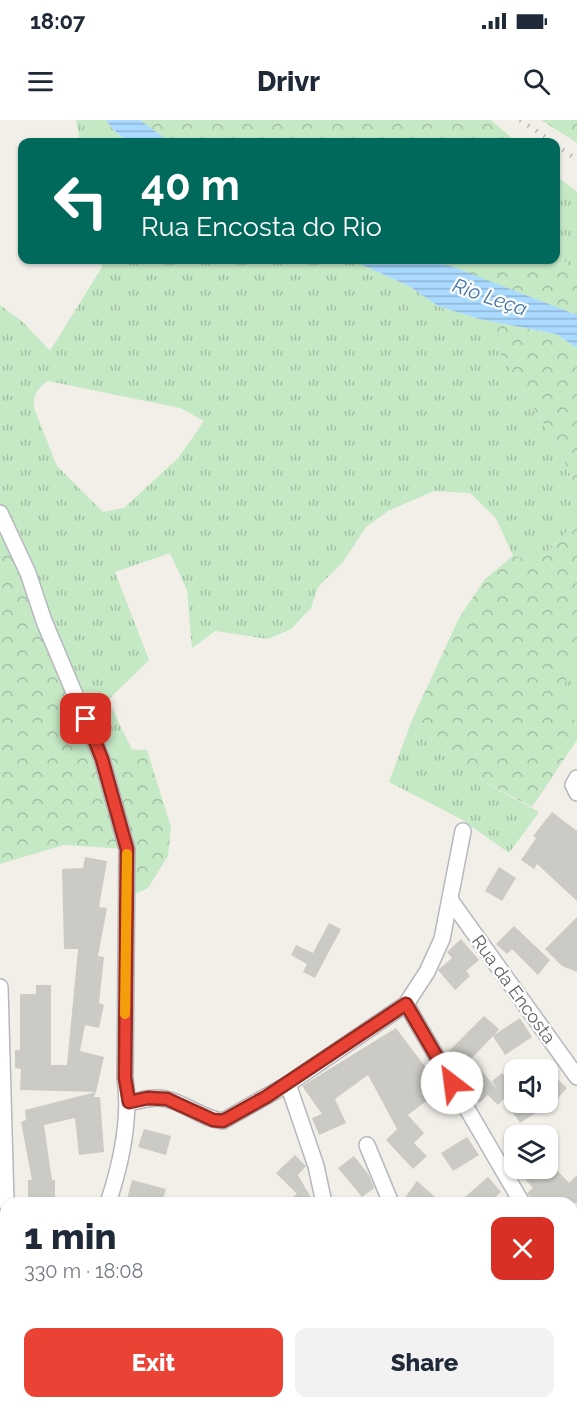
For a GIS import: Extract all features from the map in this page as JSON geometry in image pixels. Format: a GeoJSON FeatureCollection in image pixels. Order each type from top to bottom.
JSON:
{"type":"FeatureCollection","features":[{"type":"Feature","properties":{"kind":"street"},"geometry":{"type":"LineString","coordinates":[[0,513],[28,573],[44,621],[102,759],[127,849],[125,1078],[129,1102],[116,1180],[110,1197]]}},
{"type":"Feature","properties":{"kind":"street"},"geometry":{"type":"LineString","coordinates":[[577,778],[573,785],[577,793]]}},
{"type":"Feature","properties":{"kind":"street"},"geometry":{"type":"LineString","coordinates":[[129,1102],[148,1098],[167,1099],[213,1120],[223,1121],[288,1084],[406,1004],[427,972],[442,939],[463,831]]}},
{"type":"Feature","properties":{"kind":"street","name":"Rua da Encosta"},"geometry":{"type":"LineString","coordinates":[[451,901],[577,1077]]}},
{"type":"Feature","properties":{"kind":"street"},"geometry":{"type":"LineString","coordinates":[[0,987],[6,1197]]}},
{"type":"Feature","properties":{"kind":"street"},"geometry":{"type":"LineString","coordinates":[[406,1004],[519,1197]]}},
{"type":"Feature","properties":{"kind":"street"},"geometry":{"type":"LineString","coordinates":[[288,1084],[316,1166],[323,1197]]}},
{"type":"Feature","properties":{"kind":"street"},"geometry":{"type":"LineString","coordinates":[[367,1145],[389,1197]]}},
{"type":"Feature","properties":{"kind":"green space"},"geometry":{"type":"Polygon","coordinates":[[[76,120],[106,120],[115,132],[123,138],[79,138],[76,120]]]}},
{"type":"Feature","properties":{"kind":"green space"},"geometry":{"type":"Polygon","coordinates":[[[140,120],[491,120],[511,138],[165,138],[140,120]]]}},
{"type":"Feature","properties":{"kind":"green space"},"geometry":{"type":"Polygon","coordinates":[[[541,120],[577,120],[577,143],[576,142],[541,120]]]}},
{"type":"Feature","properties":{"kind":"green space"},"geometry":{"type":"Polygon","coordinates":[[[560,179],[577,192],[577,273],[560,257],[560,179]]]}},
{"type":"Feature","properties":{"kind":"green space"},"geometry":{"type":"Polygon","coordinates":[[[560,257],[577,273],[577,315],[434,264],[560,264],[560,257]]]}},
{"type":"Feature","properties":{"kind":"green space"},"geometry":{"type":"Polygon","coordinates":[[[102,264],[360,264],[409,286],[438,306],[479,319],[556,444],[577,489],[577,521],[539,561],[513,556],[496,518],[470,493],[434,491],[388,511],[366,527],[343,562],[318,587],[311,608],[291,629],[268,639],[215,631],[192,648],[187,590],[170,553],[115,572],[149,660],[108,700],[132,750],[93,750],[0,527],[0,305],[24,323],[50,351],[102,267],[102,264]],[[48,381],[36,392],[34,403],[57,466],[103,512],[124,508],[179,457],[204,421],[180,408],[48,381]]]}},
{"type":"Feature","properties":{"kind":"green space"},"geometry":{"type":"Polygon","coordinates":[[[479,319],[556,334],[577,348],[577,489],[556,444],[479,319]]]}},
{"type":"Feature","properties":{"kind":"green space"},"geometry":{"type":"Polygon","coordinates":[[[577,521],[577,652],[562,690],[577,727],[577,740],[532,807],[475,777],[412,720],[459,618],[485,579],[513,556],[539,561],[577,521]]]}},
{"type":"Feature","properties":{"kind":"green space"},"geometry":{"type":"Polygon","coordinates":[[[0,524],[93,749],[147,750],[171,827],[168,856],[148,888],[126,898],[127,849],[64,845],[0,864],[0,524]]]}},
{"type":"Feature","properties":{"kind":"green space"},"geometry":{"type":"Polygon","coordinates":[[[577,652],[577,727],[562,690],[577,652]]]}},
{"type":"Feature","properties":{"kind":"green space"},"geometry":{"type":"Polygon","coordinates":[[[412,720],[475,777],[539,812],[509,853],[461,819],[389,782],[412,720]]]}},
{"type":"Feature","properties":{"kind":"water"},"geometry":{"type":"Polygon","coordinates":[[[106,120],[140,120],[165,138],[124,138],[106,120]]]}},
{"type":"Feature","properties":{"kind":"water","name":"Rio Leça"},"geometry":{"type":"Polygon","coordinates":[[[360,264],[451,266],[577,315],[577,348],[556,334],[479,319],[438,306],[409,286],[360,264]]]}},
{"type":"Feature","properties":{"kind":"building"},"geometry":{"type":"Polygon","coordinates":[[[552,812],[577,831],[577,901],[537,864],[534,869],[521,860],[536,838],[533,836],[552,812]]]}},
{"type":"Feature","properties":{"kind":"building"},"geometry":{"type":"Polygon","coordinates":[[[85,857],[107,861],[99,907],[107,908],[98,956],[104,957],[99,1003],[104,1005],[99,1028],[85,1025],[80,1051],[104,1057],[96,1092],[20,1090],[21,1069],[15,1068],[15,1050],[20,1050],[20,994],[36,994],[36,985],[51,985],[51,1065],[67,1065],[78,949],[64,949],[62,869],[83,868],[85,857]]]}},
{"type":"Feature","properties":{"kind":"building"},"geometry":{"type":"Polygon","coordinates":[[[499,867],[516,878],[502,901],[485,891],[499,867]]]}},
{"type":"Feature","properties":{"kind":"building"},"geometry":{"type":"Polygon","coordinates":[[[577,917],[577,972],[562,966],[545,949],[577,917]]]}},
{"type":"Feature","properties":{"kind":"building"},"geometry":{"type":"Polygon","coordinates":[[[329,923],[341,929],[315,978],[303,972],[307,964],[291,955],[296,945],[313,953],[329,923]]]}},
{"type":"Feature","properties":{"kind":"building"},"geometry":{"type":"Polygon","coordinates":[[[514,926],[550,960],[538,975],[512,949],[507,954],[496,944],[514,926]]]}},
{"type":"Feature","properties":{"kind":"building"},"geometry":{"type":"Polygon","coordinates":[[[461,939],[479,960],[466,971],[470,976],[455,990],[438,970],[452,958],[447,952],[461,939]]]}},
{"type":"Feature","properties":{"kind":"building"},"geometry":{"type":"Polygon","coordinates":[[[484,1016],[499,1029],[494,1035],[520,1018],[532,1037],[505,1055],[493,1036],[471,1059],[499,1091],[492,1081],[502,1073],[504,1076],[504,1099],[498,1105],[488,1095],[479,1103],[466,1087],[473,1081],[446,1054],[484,1016]]]}},
{"type":"Feature","properties":{"kind":"building"},"geometry":{"type":"Polygon","coordinates":[[[396,1028],[442,1089],[408,1115],[424,1133],[414,1143],[427,1156],[413,1169],[386,1140],[397,1129],[368,1075],[335,1099],[346,1123],[319,1135],[312,1118],[322,1114],[302,1086],[396,1028]]]}},
{"type":"Feature","properties":{"kind":"building"},"geometry":{"type":"Polygon","coordinates":[[[558,1079],[567,1088],[558,1098],[558,1079]]]}},
{"type":"Feature","properties":{"kind":"building"},"geometry":{"type":"Polygon","coordinates":[[[96,1092],[94,1097],[100,1097],[104,1152],[79,1155],[75,1118],[44,1125],[52,1180],[55,1180],[55,1197],[28,1197],[28,1180],[32,1180],[21,1122],[26,1120],[25,1110],[96,1092]]]}},
{"type":"Feature","properties":{"kind":"building"},"geometry":{"type":"Polygon","coordinates":[[[513,1113],[536,1113],[520,1123],[513,1113]]]}},
{"type":"Feature","properties":{"kind":"building"},"geometry":{"type":"Polygon","coordinates":[[[144,1129],[171,1136],[166,1155],[138,1147],[144,1129]]]}},
{"type":"Feature","properties":{"kind":"building"},"geometry":{"type":"Polygon","coordinates":[[[467,1137],[479,1155],[453,1171],[441,1153],[467,1137]]]}},
{"type":"Feature","properties":{"kind":"building"},"geometry":{"type":"Polygon","coordinates":[[[295,1155],[306,1166],[298,1175],[311,1197],[292,1197],[297,1194],[276,1173],[295,1155]]]}},
{"type":"Feature","properties":{"kind":"building"},"geometry":{"type":"Polygon","coordinates":[[[354,1156],[369,1175],[374,1188],[362,1197],[338,1168],[354,1156]]]}},
{"type":"Feature","properties":{"kind":"building"},"geometry":{"type":"Polygon","coordinates":[[[558,1171],[569,1183],[577,1175],[577,1197],[530,1197],[527,1193],[533,1188],[525,1179],[558,1179],[558,1171]]]}},
{"type":"Feature","properties":{"kind":"building"},"geometry":{"type":"Polygon","coordinates":[[[488,1177],[501,1192],[496,1197],[465,1197],[488,1177]]]}},
{"type":"Feature","properties":{"kind":"building"},"geometry":{"type":"Polygon","coordinates":[[[132,1180],[166,1189],[164,1197],[128,1197],[132,1180]]]}},
{"type":"Feature","properties":{"kind":"building"},"geometry":{"type":"Polygon","coordinates":[[[417,1181],[435,1197],[405,1197],[417,1181]]]}},
{"type":"Feature","properties":{"kind":"railway"},"geometry":{"type":"LineString","coordinates":[[520,120],[547,138]]}},
{"type":"Feature","properties":{"kind":"railway"},"geometry":{"type":"LineString","coordinates":[[560,148],[577,160]]}},
{"type":"Feature","properties":{"kind":"slow traffic"},"geometry":{"type":"LineString","coordinates":[[125,1014],[127,854]]}},
{"type":"Feature","properties":{"kind":"route"},"geometry":{"type":"LineString","coordinates":[[86,719],[102,759],[127,849],[125,1078],[129,1102],[148,1098],[167,1099],[195,1113],[223,1121],[288,1084],[406,1004],[452,1083]]}}]}
